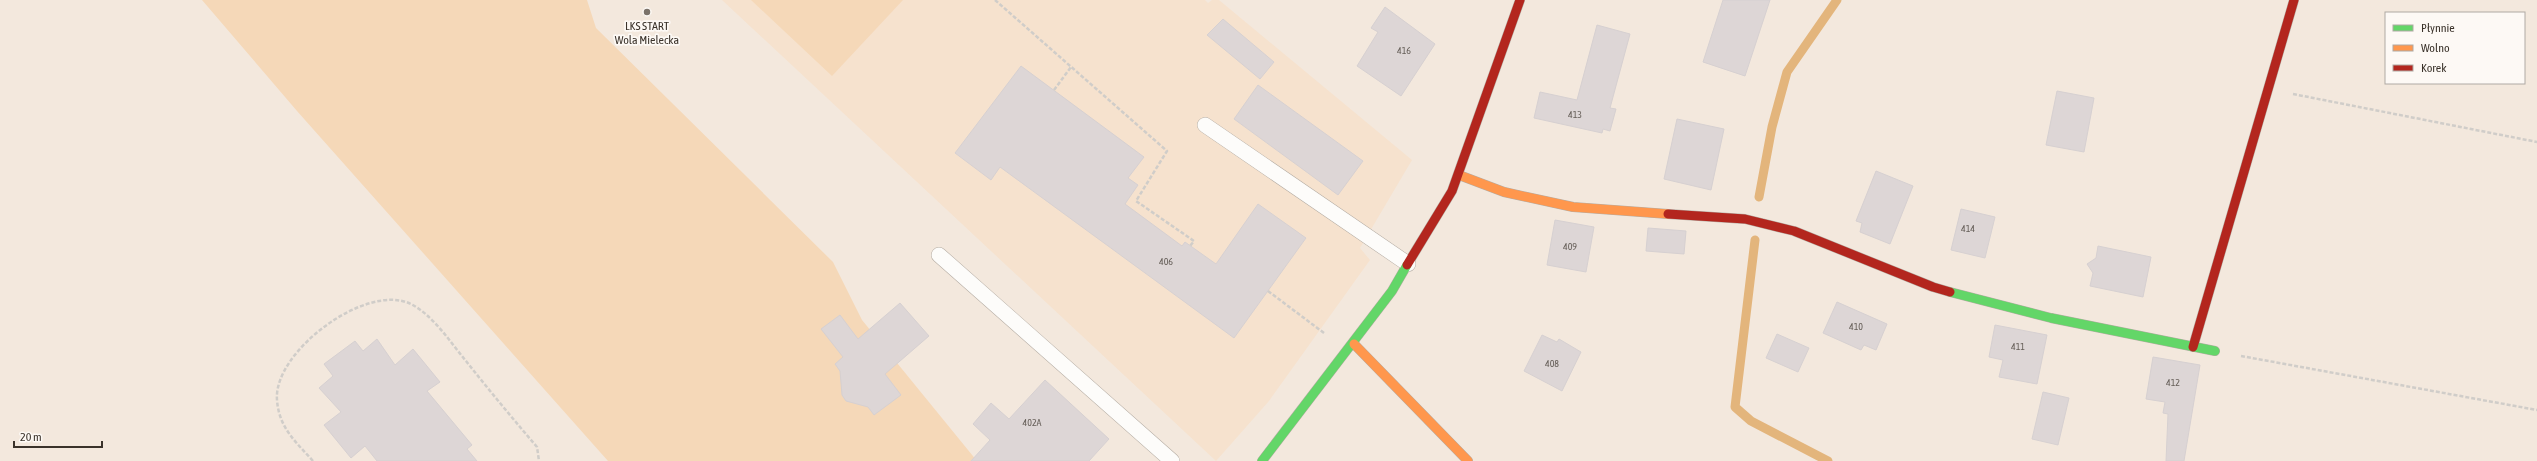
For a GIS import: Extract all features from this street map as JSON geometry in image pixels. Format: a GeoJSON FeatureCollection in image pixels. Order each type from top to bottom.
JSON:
{"type":"FeatureCollection","features":[{"type":"Feature","properties":{"kind":"street"},"geometry":{"type":"LineString","coordinates":[[1262,461],[1354,344],[1392,291],[1459,175],[1520,0]]}},
{"type":"Feature","properties":{"kind":"street"},"geometry":{"type":"LineString","coordinates":[[2193,347],[2294,0]]}},
{"type":"Feature","properties":{"kind":"street"},"geometry":{"type":"LineString","coordinates":[[1459,175],[1504,192],[1573,207],[1745,220],[1794,231],[1933,287],[2051,318],[2215,351]]}},
{"type":"Feature","properties":{"kind":"street"},"geometry":{"type":"LineString","coordinates":[[1354,344],[1468,461]]}},
{"type":"Feature","properties":{"kind":"lane"},"geometry":{"type":"LineString","coordinates":[[1205,125],[1408,264]]}},
{"type":"Feature","properties":{"kind":"lane"},"geometry":{"type":"LineString","coordinates":[[940,255],[1172,461]]}},
{"type":"Feature","properties":{"kind":"path"},"geometry":{"type":"LineString","coordinates":[[995,0],[1167,151],[1136,201],[1194,241],[1190,246]]}},
{"type":"Feature","properties":{"kind":"path"},"geometry":{"type":"LineString","coordinates":[[1054,90],[1071,67]]}},
{"type":"Feature","properties":{"kind":"path"},"geometry":{"type":"LineString","coordinates":[[2267,89],[2537,142]]}},
{"type":"Feature","properties":{"kind":"path"},"geometry":{"type":"LineString","coordinates":[[1268,291],[1324,333]]}},
{"type":"Feature","properties":{"kind":"path"},"geometry":{"type":"LineString","coordinates":[[313,461],[284,428],[277,399],[284,370],[313,334],[348,310],[388,299],[411,304],[436,324],[537,448],[539,461]]}},
{"type":"Feature","properties":{"kind":"path"},"geometry":{"type":"LineString","coordinates":[[2215,351],[2537,410]]}},
{"type":"Feature","properties":{"kind":"shaded area"},"geometry":{"type":"Polygon","coordinates":[[[202,0],[587,0],[596,28],[833,262],[862,320],[977,461],[608,461],[297,111],[202,0]]]}},
{"type":"Feature","properties":{"kind":"shaded area"},"geometry":{"type":"Polygon","coordinates":[[[722,0],[1205,0],[1208,3],[1212,0],[1219,0],[1412,160],[1360,248],[1370,260],[1269,401],[1216,461],[722,0]]]}},
{"type":"Feature","properties":{"kind":"shaded area"},"geometry":{"type":"Polygon","coordinates":[[[751,0],[903,0],[832,76],[751,0]]]}},
{"type":"Feature","properties":{"kind":"building"},"geometry":{"type":"Polygon","coordinates":[[[1723,0],[1770,0],[1745,76],[1703,62],[1723,0]]]}},
{"type":"Feature","properties":{"kind":"building"},"geometry":{"type":"Polygon","coordinates":[[[1385,7],[1435,44],[1401,96],[1357,66],[1378,32],[1371,28],[1385,7]]]}},
{"type":"Feature","properties":{"kind":"building"},"geometry":{"type":"Polygon","coordinates":[[[1223,19],[1274,62],[1260,79],[1207,35],[1223,19]]]}},
{"type":"Feature","properties":{"kind":"building"},"geometry":{"type":"Polygon","coordinates":[[[1597,25],[1630,34],[1610,108],[1616,109],[1610,131],[1603,129],[1602,133],[1534,118],[1540,92],[1577,100],[1597,25]]]}},
{"type":"Feature","properties":{"kind":"building"},"geometry":{"type":"Polygon","coordinates":[[[1021,66],[1144,157],[1128,178],[1138,185],[1125,204],[1182,246],[1185,242],[1216,264],[1258,204],[1306,238],[1234,338],[1000,167],[991,180],[955,153],[1021,66]]]}},
{"type":"Feature","properties":{"kind":"building"},"geometry":{"type":"Polygon","coordinates":[[[1258,85],[1363,161],[1338,195],[1234,119],[1258,85]]]}},
{"type":"Feature","properties":{"kind":"building"},"geometry":{"type":"Polygon","coordinates":[[[2057,91],[2094,98],[2084,152],[2046,145],[2057,91]]]}},
{"type":"Feature","properties":{"kind":"building"},"geometry":{"type":"Polygon","coordinates":[[[1677,119],[1724,129],[1711,190],[1664,179],[1677,119]]]}},
{"type":"Feature","properties":{"kind":"building"},"geometry":{"type":"Polygon","coordinates":[[[1876,171],[1913,186],[1890,244],[1860,232],[1862,223],[1856,221],[1876,171]]]}},
{"type":"Feature","properties":{"kind":"building"},"geometry":{"type":"Polygon","coordinates":[[[1961,209],[1995,217],[1985,258],[1951,250],[1961,209]]]}},
{"type":"Feature","properties":{"kind":"building"},"geometry":{"type":"Polygon","coordinates":[[[1555,220],[1594,227],[1586,272],[1547,265],[1555,220]]]}},
{"type":"Feature","properties":{"kind":"building"},"geometry":{"type":"Polygon","coordinates":[[[1648,228],[1686,231],[1684,254],[1646,251],[1648,228]]]}},
{"type":"Feature","properties":{"kind":"building"},"geometry":{"type":"Polygon","coordinates":[[[2098,246],[2151,257],[2143,297],[2090,286],[2093,273],[2087,264],[2096,258],[2098,246]]]}},
{"type":"Feature","properties":{"kind":"building"},"geometry":{"type":"Polygon","coordinates":[[[1837,302],[1887,324],[1876,350],[1864,345],[1861,350],[1823,333],[1837,302]]]}},
{"type":"Feature","properties":{"kind":"building"},"geometry":{"type":"Polygon","coordinates":[[[900,303],[929,336],[885,374],[901,395],[874,415],[868,407],[846,401],[842,395],[840,371],[835,364],[843,357],[821,329],[840,315],[858,339],[900,303]]]}},
{"type":"Feature","properties":{"kind":"building"},"geometry":{"type":"Polygon","coordinates":[[[1995,325],[2047,335],[2037,384],[1999,377],[2003,360],[1989,357],[1995,325]]]}},
{"type":"Feature","properties":{"kind":"building"},"geometry":{"type":"Polygon","coordinates":[[[1777,334],[1809,348],[1798,372],[1766,358],[1777,334]]]}},
{"type":"Feature","properties":{"kind":"building"},"geometry":{"type":"Polygon","coordinates":[[[1542,335],[1557,342],[1559,339],[1581,352],[1562,391],[1524,371],[1542,335]]]}},
{"type":"Feature","properties":{"kind":"building"},"geometry":{"type":"Polygon","coordinates":[[[377,339],[395,365],[413,349],[440,382],[427,391],[472,445],[467,449],[477,461],[377,461],[365,446],[351,458],[324,425],[341,412],[319,388],[333,376],[324,364],[355,341],[363,351],[377,339]]]}},
{"type":"Feature","properties":{"kind":"building"},"geometry":{"type":"Polygon","coordinates":[[[2153,357],[2200,365],[2184,461],[2166,461],[2168,414],[2163,413],[2165,402],[2146,399],[2153,357]]]}},
{"type":"Feature","properties":{"kind":"building"},"geometry":{"type":"Polygon","coordinates":[[[1045,380],[1109,439],[1089,461],[971,461],[990,440],[973,424],[991,403],[1009,419],[1045,380]]]}},
{"type":"Feature","properties":{"kind":"building"},"geometry":{"type":"Polygon","coordinates":[[[2043,392],[2069,398],[2058,445],[2032,439],[2043,392]]]}},
{"type":"Feature","properties":{"kind":"waterway"},"geometry":{"type":"LineString","coordinates":[[1759,197],[1772,127],[1787,72],[1837,0]]}},
{"type":"Feature","properties":{"kind":"waterway"},"geometry":{"type":"LineString","coordinates":[[1755,240],[1735,407],[1751,421],[1828,461]]}},
{"type":"Feature","properties":{"kind":"traffic: fast"},"geometry":{"type":"LineString","coordinates":[[1262,461],[1392,291],[1407,265]]}},
{"type":"Feature","properties":{"kind":"traffic: fast"},"geometry":{"type":"LineString","coordinates":[[1950,292],[2051,318],[2215,351]]}},
{"type":"Feature","properties":{"kind":"traffic: slow"},"geometry":{"type":"LineString","coordinates":[[1459,175],[1504,192],[1573,207],[1668,214]]}},
{"type":"Feature","properties":{"kind":"traffic: slow"},"geometry":{"type":"LineString","coordinates":[[1354,344],[1468,461]]}},
{"type":"Feature","properties":{"kind":"traffic: jam"},"geometry":{"type":"LineString","coordinates":[[1407,265],[1452,191],[1520,0]]}},
{"type":"Feature","properties":{"kind":"traffic: jam"},"geometry":{"type":"LineString","coordinates":[[2193,347],[2294,0]]}},
{"type":"Feature","properties":{"kind":"traffic: jam"},"geometry":{"type":"LineString","coordinates":[[1668,214],[1745,219],[1794,231],[1933,287],[1950,292]]}},
{"type":"Feature","properties":{"kind":"place","name":"LKS START Wola Mielecka"},"geometry":{"type":"Point","coordinates":[647,12]}}]}
